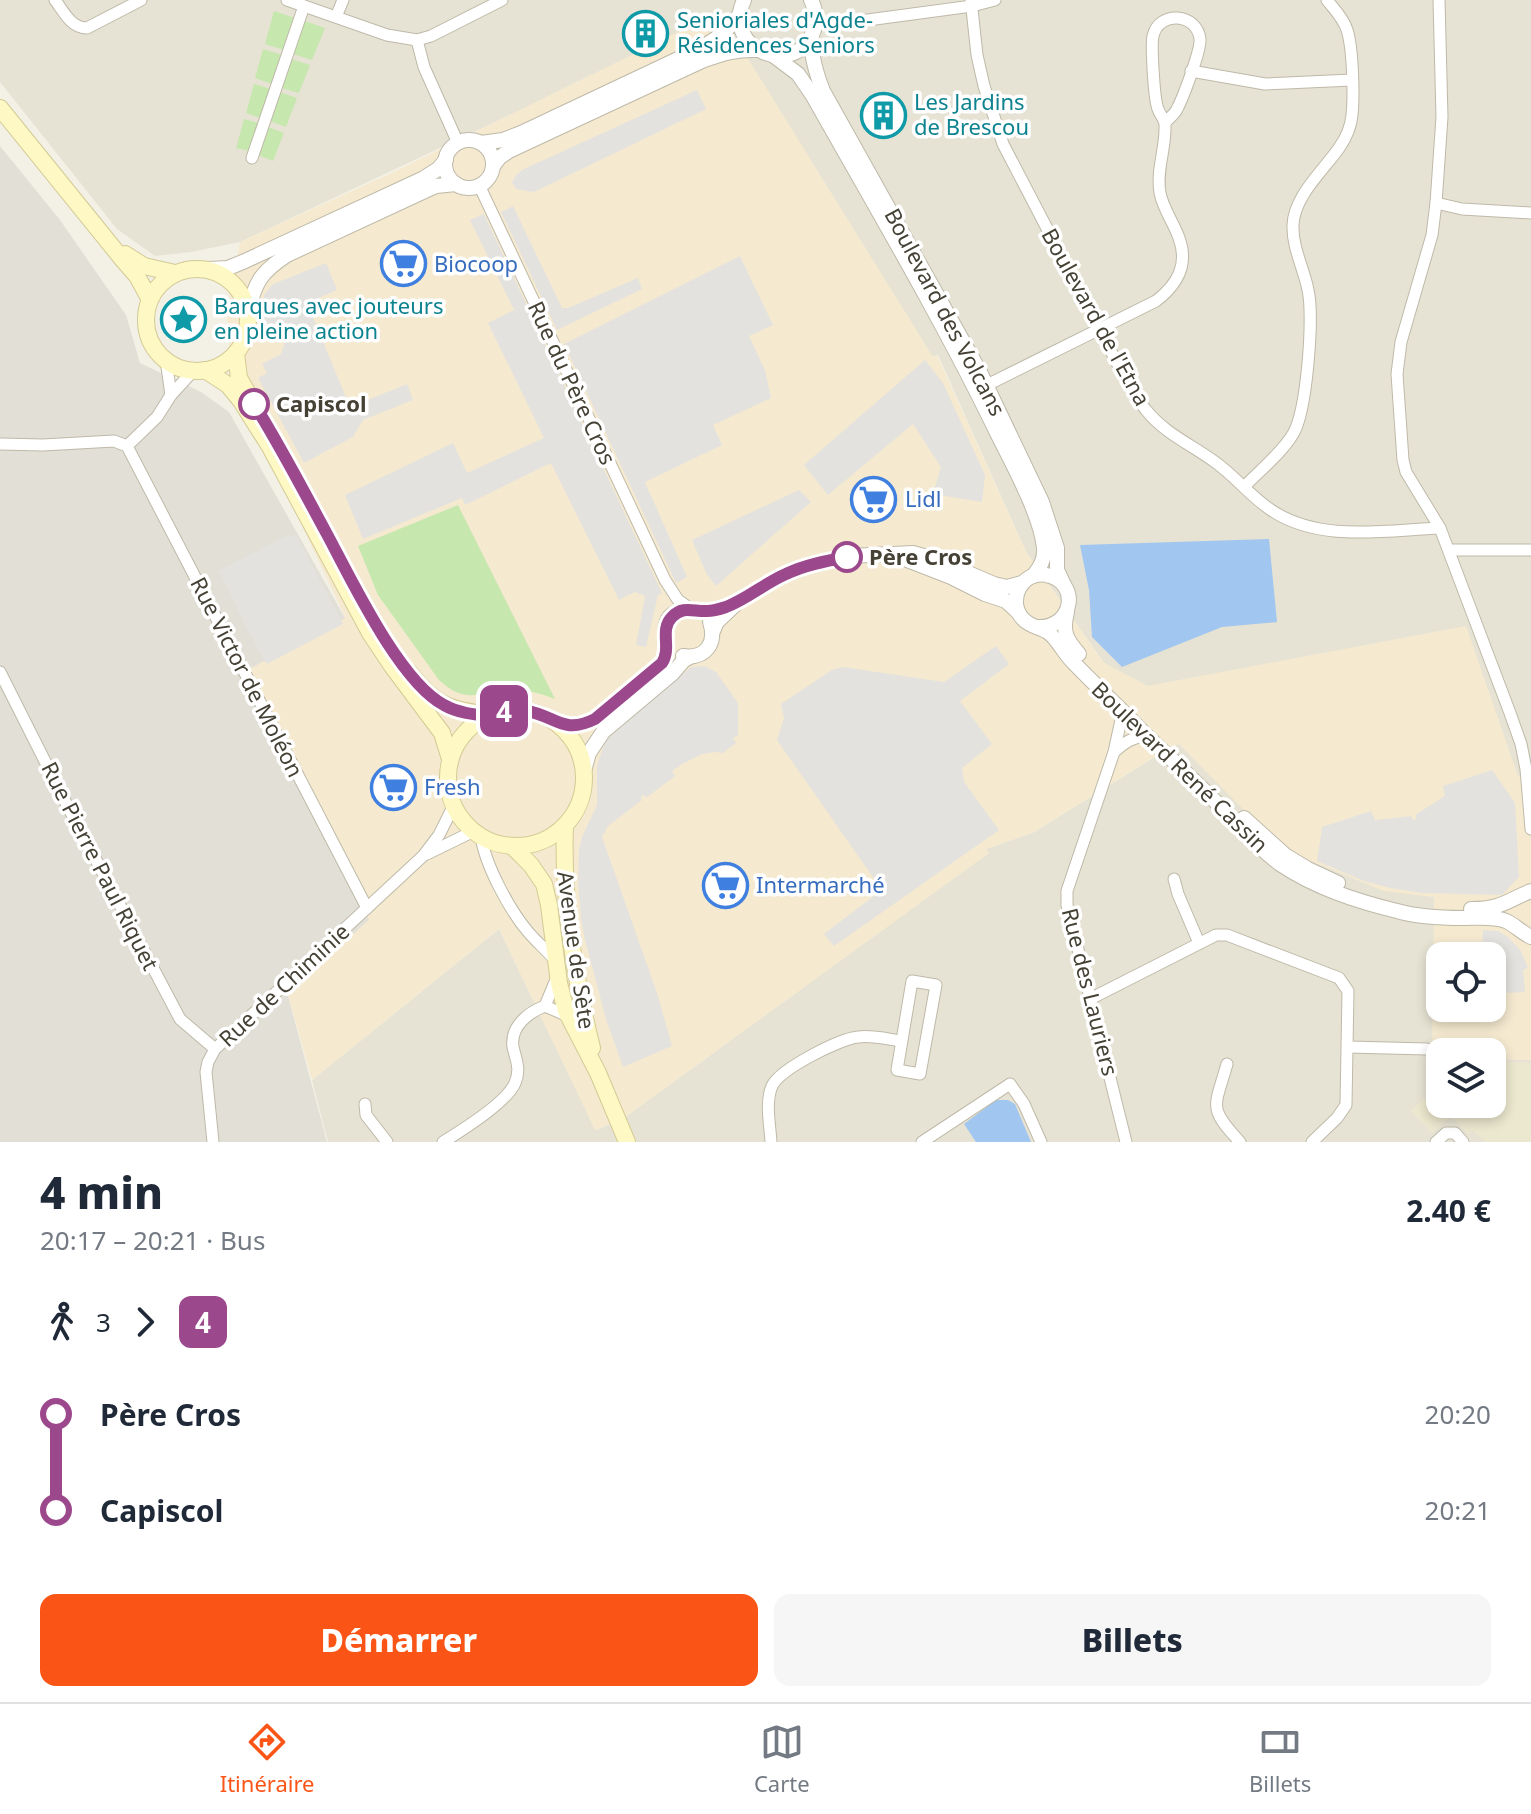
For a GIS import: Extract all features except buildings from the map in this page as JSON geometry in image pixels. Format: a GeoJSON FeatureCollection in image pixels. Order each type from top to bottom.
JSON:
{"type":"FeatureCollection","features":[{"type":"Feature","properties":{"kind":"main road"},"geometry":{"type":"LineString","coordinates":[[0,108],[137,276],[150,300]]}},
{"type":"Feature","properties":{"kind":"main road"},"geometry":{"type":"LineString","coordinates":[[111,244],[144,266],[175,273]]}},
{"type":"Feature","properties":{"kind":"main road"},"geometry":{"type":"LineString","coordinates":[[208,269],[222,275],[243,297],[248,312],[247,332],[236,353],[222,364],[199,370],[181,368],[166,360],[155,348],[148,333],[146,316],[150,300],[160,284],[175,273],[208,269]]}},
{"type":"Feature","properties":{"kind":"main road"},"geometry":{"type":"LineString","coordinates":[[236,353],[239,378],[278,442],[378,628],[400,660],[422,688],[446,707],[490,715]]}},
{"type":"Feature","properties":{"kind":"main road"},"geometry":{"type":"LineString","coordinates":[[199,370],[228,385],[241,401],[270,447],[370,633],[442,733],[450,759]]}},
{"type":"Feature","properties":{"kind":"main road"},"geometry":{"type":"LineString","coordinates":[[507,711],[541,715],[557,724],[570,737],[584,771],[583,791],[576,810],[565,826],[548,838],[529,845],[512,846],[477,834],[454,805],[449,790],[450,759],[459,741],[472,726],[490,715],[507,711]]}},
{"type":"Feature","properties":{"kind":"main road","name":"Avenue de Sète"},"geometry":{"type":"LineString","coordinates":[[565,826],[565,898],[582,1009],[598,1073]]}},
{"type":"Feature","properties":{"kind":"main road","name":"Avenue de Sète"},"geometry":{"type":"LineString","coordinates":[[512,846],[544,884],[568,1016],[598,1073],[627,1142]]}},
{"type":"Feature","properties":{"kind":"street"},"geometry":{"type":"LineString","coordinates":[[55,0],[75,26],[87,28],[141,0]]}},
{"type":"Feature","properties":{"kind":"street"},"geometry":{"type":"LineString","coordinates":[[287,0],[387,35],[417,40],[502,0]]}},
{"type":"Feature","properties":{"kind":"street"},"geometry":{"type":"LineString","coordinates":[[336,17],[343,0]]}},
{"type":"Feature","properties":{"kind":"street"},"geometry":{"type":"LineString","coordinates":[[481,143],[503,140],[521,133],[697,50],[730,28],[744,0]]}},
{"type":"Feature","properties":{"kind":"street"},"geometry":{"type":"LineString","coordinates":[[739,15],[747,41],[758,50],[774,56],[788,55],[801,49],[811,38],[816,22],[811,0]]}},
{"type":"Feature","properties":{"kind":"street"},"geometry":{"type":"LineString","coordinates":[[816,22],[838,24],[995,0]]}},
{"type":"Feature","properties":{"kind":"street"},"geometry":{"type":"LineString","coordinates":[[1244,487],[1282,448],[1294,432],[1301,414],[1311,309],[1293,225],[1296,208],[1340,147],[1352,115],[1351,47],[1347,28],[1327,0]]}},
{"type":"Feature","properties":{"kind":"street"},"geometry":{"type":"LineString","coordinates":[[1439,0],[1442,117],[1436,203],[1432,235],[1401,342],[1397,374],[1403,460],[1406,472],[1440,528],[1521,744],[1529,784],[1531,829]]}},
{"type":"Feature","properties":{"kind":"street","name":"Boulevard de l'Etna"},"geometry":{"type":"LineString","coordinates":[[972,3],[977,55],[1003,144],[1099,330],[1146,411],[1170,433],[1215,461],[1256,499],[1287,520],[1343,532],[1440,528]]}},
{"type":"Feature","properties":{"kind":"street"},"geometry":{"type":"LineString","coordinates":[[252,158],[304,6]]}},
{"type":"Feature","properties":{"kind":"street"},"geometry":{"type":"LineString","coordinates":[[987,385],[1156,301],[1170,290],[1179,275],[1183,257],[1180,240],[1160,193],[1165,123],[1157,108],[1152,43],[1154,30],[1163,21],[1175,17],[1186,19],[1195,26],[1200,37],[1199,49],[1177,111],[1165,123]]}},
{"type":"Feature","properties":{"kind":"street","name":"Boulevard des Volcans"},"geometry":{"type":"LineString","coordinates":[[811,38],[813,62],[823,91],[987,385],[1042,502],[1057,548],[1057,570],[1068,599]]}},
{"type":"Feature","properties":{"kind":"street"},"geometry":{"type":"LineString","coordinates":[[417,40],[424,67],[458,143]]}},
{"type":"Feature","properties":{"kind":"street"},"geometry":{"type":"LineString","coordinates":[[248,312],[253,290],[261,276],[287,255],[436,186],[479,185],[489,178],[493,166],[509,151],[702,61],[723,53],[758,50]]}},
{"type":"Feature","properties":{"kind":"street","name":"Boulevard des Volcans"},"geometry":{"type":"LineString","coordinates":[[774,56],[798,74],[813,96],[970,377],[1026,494],[1041,536],[1044,551],[1042,565],[1028,580]]}},
{"type":"Feature","properties":{"kind":"street"},"geometry":{"type":"LineString","coordinates":[[1191,71],[1265,84],[1352,80]]}},
{"type":"Feature","properties":{"kind":"street"},"geometry":{"type":"LineString","coordinates":[[456,184],[448,173],[446,160],[448,153],[458,143],[473,140],[481,143],[490,153],[493,166]]}},
{"type":"Feature","properties":{"kind":"street"},"geometry":{"type":"LineString","coordinates":[[208,269],[228,268],[277,247],[424,178],[446,160]]}},
{"type":"Feature","properties":{"kind":"street","name":"Rue du Père Cros"},"geometry":{"type":"LineString","coordinates":[[479,185],[665,580],[678,600],[695,610]]}},
{"type":"Feature","properties":{"kind":"street"},"geometry":{"type":"LineString","coordinates":[[1436,203],[1462,209],[1531,213]]}},
{"type":"Feature","properties":{"kind":"street"},"geometry":{"type":"LineString","coordinates":[[166,360],[171,395]]}},
{"type":"Feature","properties":{"kind":"street"},"geometry":{"type":"LineString","coordinates":[[0,443],[43,445],[114,441],[127,446],[157,417],[171,395],[199,370]]}},
{"type":"Feature","properties":{"kind":"street","name":"Rue Victor de Moléon"},"geometry":{"type":"LineString","coordinates":[[127,446],[367,908]]}},
{"type":"Feature","properties":{"kind":"street"},"geometry":{"type":"LineString","coordinates":[[1449,550],[1531,550]]}},
{"type":"Feature","properties":{"kind":"street"},"geometry":{"type":"LineString","coordinates":[[557,724],[573,726],[595,719],[662,663],[667,657],[666,626],[675,614],[682,610],[711,611],[738,602],[787,573],[807,566],[850,556],[913,553],[1007,587],[1050,575],[1057,579],[1068,599],[1060,620],[1046,628],[1037,627],[1022,619],[1006,601],[894,556]]}},
{"type":"Feature","properties":{"kind":"street","name":"Rue du Père Cros"},"geometry":{"type":"LineString","coordinates":[[665,580],[671,603],[669,620]]}},
{"type":"Feature","properties":{"kind":"street"},"geometry":{"type":"LineString","coordinates":[[1018,612],[1015,597],[1028,580]]}},
{"type":"Feature","properties":{"kind":"street","name":"Boulevard René Cassin"},"geometry":{"type":"LineString","coordinates":[[1068,599],[1064,627],[1067,640],[1077,652],[1239,814],[1285,855],[1348,888],[1403,904],[1488,909],[1525,894]]}},
{"type":"Feature","properties":{"kind":"street"},"geometry":{"type":"LineString","coordinates":[[666,640],[675,653],[690,657],[700,655],[711,644],[717,622],[738,602]]}},
{"type":"Feature","properties":{"kind":"street"},"geometry":{"type":"LineString","coordinates":[[695,610],[706,616],[713,631]]}},
{"type":"Feature","properties":{"kind":"street","name":"Boulevard René Cassin"},"geometry":{"type":"LineString","coordinates":[[1037,627],[1050,634],[1070,659],[1261,849],[1280,863],[1345,897],[1402,913],[1505,921],[1525,934]]}},
{"type":"Feature","properties":{"kind":"street"},"geometry":{"type":"LineString","coordinates":[[584,771],[589,753],[603,732],[690,657]]}},
{"type":"Feature","properties":{"kind":"street","name":"Rue Pierre Paul Riquet"},"geometry":{"type":"LineString","coordinates":[[0,672],[180,1019],[215,1049]]}},
{"type":"Feature","properties":{"kind":"street","name":"Rue des Lauriers"},"geometry":{"type":"LineString","coordinates":[[1123,711],[1114,752],[1067,891],[1067,905],[1126,1142]]}},
{"type":"Feature","properties":{"kind":"street"},"geometry":{"type":"LineString","coordinates":[[1114,752],[1139,736],[1149,737]]}},
{"type":"Feature","properties":{"kind":"street","name":"Rue de Chiminie"},"geometry":{"type":"LineString","coordinates":[[213,1142],[206,1072],[215,1049],[423,856],[439,835],[454,805]]}},
{"type":"Feature","properties":{"kind":"street"},"geometry":{"type":"LineString","coordinates":[[477,834],[506,898],[527,931],[557,968],[545,1006]]}},
{"type":"Feature","properties":{"kind":"street","name":"Rue de Chiminie"},"geometry":{"type":"LineString","coordinates":[[423,856],[477,834]]}},
{"type":"Feature","properties":{"kind":"street"},"geometry":{"type":"LineString","coordinates":[[1174,879],[1199,943]]}},
{"type":"Feature","properties":{"kind":"street"},"geometry":{"type":"LineString","coordinates":[[1525,894],[1514,908],[1514,920],[1525,934]]}},
{"type":"Feature","properties":{"kind":"street"},"geometry":{"type":"LineString","coordinates":[[1090,999],[1216,935],[1227,935],[1339,978],[1348,991],[1346,1105],[1312,1142]]}},
{"type":"Feature","properties":{"kind":"street"},"geometry":{"type":"LineString","coordinates":[[912,981],[936,985],[920,1074],[897,1070],[901,1041],[912,981]]}},
{"type":"Feature","properties":{"kind":"street"},"geometry":{"type":"LineString","coordinates":[[443,1142],[461,1132],[510,1091],[519,1069],[513,1046],[516,1029],[531,1012],[545,1006],[568,1016]]}},
{"type":"Feature","properties":{"kind":"street"},"geometry":{"type":"LineString","coordinates":[[771,1142],[769,1098],[771,1088],[785,1071],[847,1039],[860,1036],[901,1041]]}},
{"type":"Feature","properties":{"kind":"street"},"geometry":{"type":"LineString","coordinates":[[1348,1047],[1426,1049]]}},
{"type":"Feature","properties":{"kind":"street"},"geometry":{"type":"LineString","coordinates":[[1227,1064],[1215,1105],[1223,1124],[1240,1142]]}},
{"type":"Feature","properties":{"kind":"street"},"geometry":{"type":"LineString","coordinates":[[922,1142],[1010,1084],[1024,1104],[1041,1142]]}},
{"type":"Feature","properties":{"kind":"street"},"geometry":{"type":"LineString","coordinates":[[365,1104],[366,1115],[387,1142]]}},
{"type":"Feature","properties":{"kind":"street"},"geometry":{"type":"LineString","coordinates":[[1436,1142],[1446,1133],[1455,1133],[1463,1142]]}},
{"type":"Feature","properties":{"kind":"shaded area"},"geometry":{"type":"Polygon","coordinates":[[[0,0],[1531,0],[1531,1142],[328,1142],[312,1080],[499,929],[596,1130],[624,1118],[988,853],[986,849],[1034,832],[1158,755],[1104,663],[1026,552],[938,355],[934,357],[546,98],[240,242],[155,256],[117,229],[0,82],[0,0]]]}},
{"type":"Feature","properties":{"kind":"shaded area"},"geometry":{"type":"Polygon","coordinates":[[[719,12],[933,357],[937,355],[1026,552],[1104,663],[1148,686],[1466,626],[1518,776],[1531,784],[1531,1060],[1506,1060],[1506,1038],[1432,1038],[1432,1022],[1506,1022],[1506,942],[1433,942],[1434,897],[1384,891],[1287,851],[1179,744],[1034,832],[986,849],[989,853],[624,1118],[595,1130],[499,929],[312,1080],[287,992],[240,674],[345,617],[231,375],[227,312],[240,242],[398,170],[719,12]]]}},
{"type":"Feature","properties":{"kind":"shaded area"},"geometry":{"type":"Polygon","coordinates":[[[697,90],[706,109],[534,192],[516,189],[512,182],[524,169],[697,90]]]}},
{"type":"Feature","properties":{"kind":"shaded area"},"geometry":{"type":"Polygon","coordinates":[[[0,146],[60,220],[126,315],[140,363],[201,392],[229,412],[345,618],[240,674],[369,920],[287,992],[327,1142],[0,1142],[0,146]]]}},
{"type":"Feature","properties":{"kind":"shaded area"},"geometry":{"type":"Polygon","coordinates":[[[513,206],[562,308],[638,278],[642,289],[557,330],[501,212],[513,206]]]}},
{"type":"Feature","properties":{"kind":"shaded area"},"geometry":{"type":"Polygon","coordinates":[[[484,214],[662,593],[658,595],[646,647],[636,645],[645,596],[635,592],[619,600],[551,463],[465,505],[462,498],[363,539],[345,495],[453,443],[467,473],[544,438],[488,323],[514,310],[470,220],[484,214]]]}},
{"type":"Feature","properties":{"kind":"shaded area"},"geometry":{"type":"Polygon","coordinates":[[[740,256],[773,325],[749,336],[765,370],[771,398],[713,425],[722,445],[645,482],[687,577],[676,583],[564,344],[740,256]]]}},
{"type":"Feature","properties":{"kind":"shaded area"},"geometry":{"type":"Polygon","coordinates":[[[326,263],[337,290],[307,303],[350,407],[407,384],[413,400],[363,420],[353,437],[304,463],[258,378],[267,373],[262,364],[281,354],[287,337],[269,331],[262,313],[264,295],[273,284],[326,263]]]}},
{"type":"Feature","properties":{"kind":"shaded area"},"geometry":{"type":"Polygon","coordinates":[[[925,360],[943,383],[985,475],[982,502],[933,494],[941,467],[913,424],[828,495],[804,465],[925,360]]]}},
{"type":"Feature","properties":{"kind":"shaded area"},"geometry":{"type":"Polygon","coordinates":[[[799,490],[811,502],[716,586],[707,575],[692,540],[799,490]]]}},
{"type":"Feature","properties":{"kind":"shaded area"},"geometry":{"type":"Polygon","coordinates":[[[296,535],[343,624],[267,664],[219,571],[284,537],[296,535]]]}},
{"type":"Feature","properties":{"kind":"shaded area"},"geometry":{"type":"Polygon","coordinates":[[[996,646],[1009,664],[960,701],[992,744],[962,768],[964,782],[999,830],[834,946],[824,934],[882,890],[777,740],[784,718],[781,704],[832,670],[843,667],[944,682],[996,646]]]}},
{"type":"Feature","properties":{"kind":"shaded area"},"geometry":{"type":"Polygon","coordinates":[[[705,666],[716,672],[738,703],[738,735],[733,738],[736,743],[723,753],[702,754],[672,771],[675,776],[647,797],[642,795],[642,800],[608,826],[602,837],[658,996],[672,1046],[623,1067],[606,1019],[585,940],[578,881],[579,850],[597,805],[597,765],[606,740],[691,667],[705,666]]]}},
{"type":"Feature","properties":{"kind":"shaded area"},"geometry":{"type":"Polygon","coordinates":[[[1492,770],[1515,803],[1519,877],[1502,895],[1422,893],[1390,888],[1364,881],[1317,861],[1322,827],[1371,811],[1375,820],[1412,816],[1415,820],[1415,815],[1445,796],[1443,786],[1492,770]]]}},
{"type":"Feature","properties":{"kind":"shaded area"},"geometry":{"type":"Polygon","coordinates":[[[1483,930],[1498,931],[1521,951],[1528,968],[1523,970],[1525,992],[1506,993],[1506,942],[1483,942],[1483,930]]]}},
{"type":"Feature","properties":{"kind":"shaded area"},"geometry":{"type":"Polygon","coordinates":[[[1506,1062],[1531,1063],[1531,1142],[1485,1142],[1473,1130],[1468,1134],[1453,1118],[1506,1118],[1506,1062]]]}},
{"type":"Feature","properties":{"kind":"shaded area"},"geometry":{"type":"Polygon","coordinates":[[[1424,1098],[1426,1118],[1449,1118],[1432,1133],[1411,1111],[1424,1098]]]}},
{"type":"Feature","properties":{"kind":"green space"},"geometry":{"type":"Polygon","coordinates":[[[274,11],[295,18],[284,50],[265,44],[274,11]]]}},
{"type":"Feature","properties":{"kind":"green space"},"geometry":{"type":"Polygon","coordinates":[[[305,21],[325,28],[312,60],[293,54],[305,21]]]}},
{"type":"Feature","properties":{"kind":"green space"},"geometry":{"type":"Polygon","coordinates":[[[263,49],[282,55],[272,84],[255,78],[263,49]]]}},
{"type":"Feature","properties":{"kind":"green space"},"geometry":{"type":"Polygon","coordinates":[[[291,59],[310,65],[299,93],[281,88],[291,59]]]}},
{"type":"Feature","properties":{"kind":"green space"},"geometry":{"type":"Polygon","coordinates":[[[254,84],[271,89],[260,118],[246,113],[254,84]]]}},
{"type":"Feature","properties":{"kind":"green space"},"geometry":{"type":"Polygon","coordinates":[[[280,92],[297,98],[286,127],[270,121],[280,92]]]}},
{"type":"Feature","properties":{"kind":"green space"},"geometry":{"type":"Polygon","coordinates":[[[244,119],[258,123],[249,151],[236,148],[244,119]]]}},
{"type":"Feature","properties":{"kind":"green space"},"geometry":{"type":"Polygon","coordinates":[[[268,127],[284,133],[273,161],[258,155],[268,127]]]}},
{"type":"Feature","properties":{"kind":"green space"},"geometry":{"type":"Polygon","coordinates":[[[458,505],[555,699],[517,690],[465,695],[448,688],[378,595],[358,546],[458,505]]]}},
{"type":"Feature","properties":{"kind":"water"},"geometry":{"type":"Polygon","coordinates":[[[1269,539],[1277,622],[1222,627],[1122,667],[1092,637],[1089,590],[1080,545],[1269,539]]]}},
{"type":"Feature","properties":{"kind":"water"},"geometry":{"type":"Polygon","coordinates":[[[996,1100],[1008,1100],[1015,1104],[1031,1142],[976,1142],[964,1124],[996,1100]]]}},
{"type":"Feature","properties":{"kind":"bus line","name":"4"},"geometry":{"type":"LineString","coordinates":[[254,404],[278,442],[378,628],[422,688],[446,707],[464,712],[490,715],[524,711],[541,715],[557,724],[586,724],[667,657],[666,626],[675,614],[691,609],[720,609],[787,573],[847,557]]}},
{"type":"Feature","properties":{"kind":"place","name":"Senioriales d'Agde- Résidences Seniors"},"geometry":{"type":"Point","coordinates":[646,33]}},
{"type":"Feature","properties":{"kind":"place","name":"Les Jardins de Brescou"},"geometry":{"type":"Point","coordinates":[883,115]}},
{"type":"Feature","properties":{"kind":"place","name":"Biocoop"},"geometry":{"type":"Point","coordinates":[403,264]}},
{"type":"Feature","properties":{"kind":"place","name":"Barques avec jouteurs en pleine action"},"geometry":{"type":"Point","coordinates":[183,319]}},
{"type":"Feature","properties":{"kind":"place","name":"Capiscol"},"geometry":{"type":"Point","coordinates":[254,404]}},
{"type":"Feature","properties":{"kind":"place","name":"Lidl"},"geometry":{"type":"Point","coordinates":[874,499]}},
{"type":"Feature","properties":{"kind":"place","name":"Père Cros"},"geometry":{"type":"Point","coordinates":[847,557]}},
{"type":"Feature","properties":{"kind":"place","name":"Fresh"},"geometry":{"type":"Point","coordinates":[393,787]}},
{"type":"Feature","properties":{"kind":"place","name":"Intermarché"},"geometry":{"type":"Point","coordinates":[725,885]}}]}
